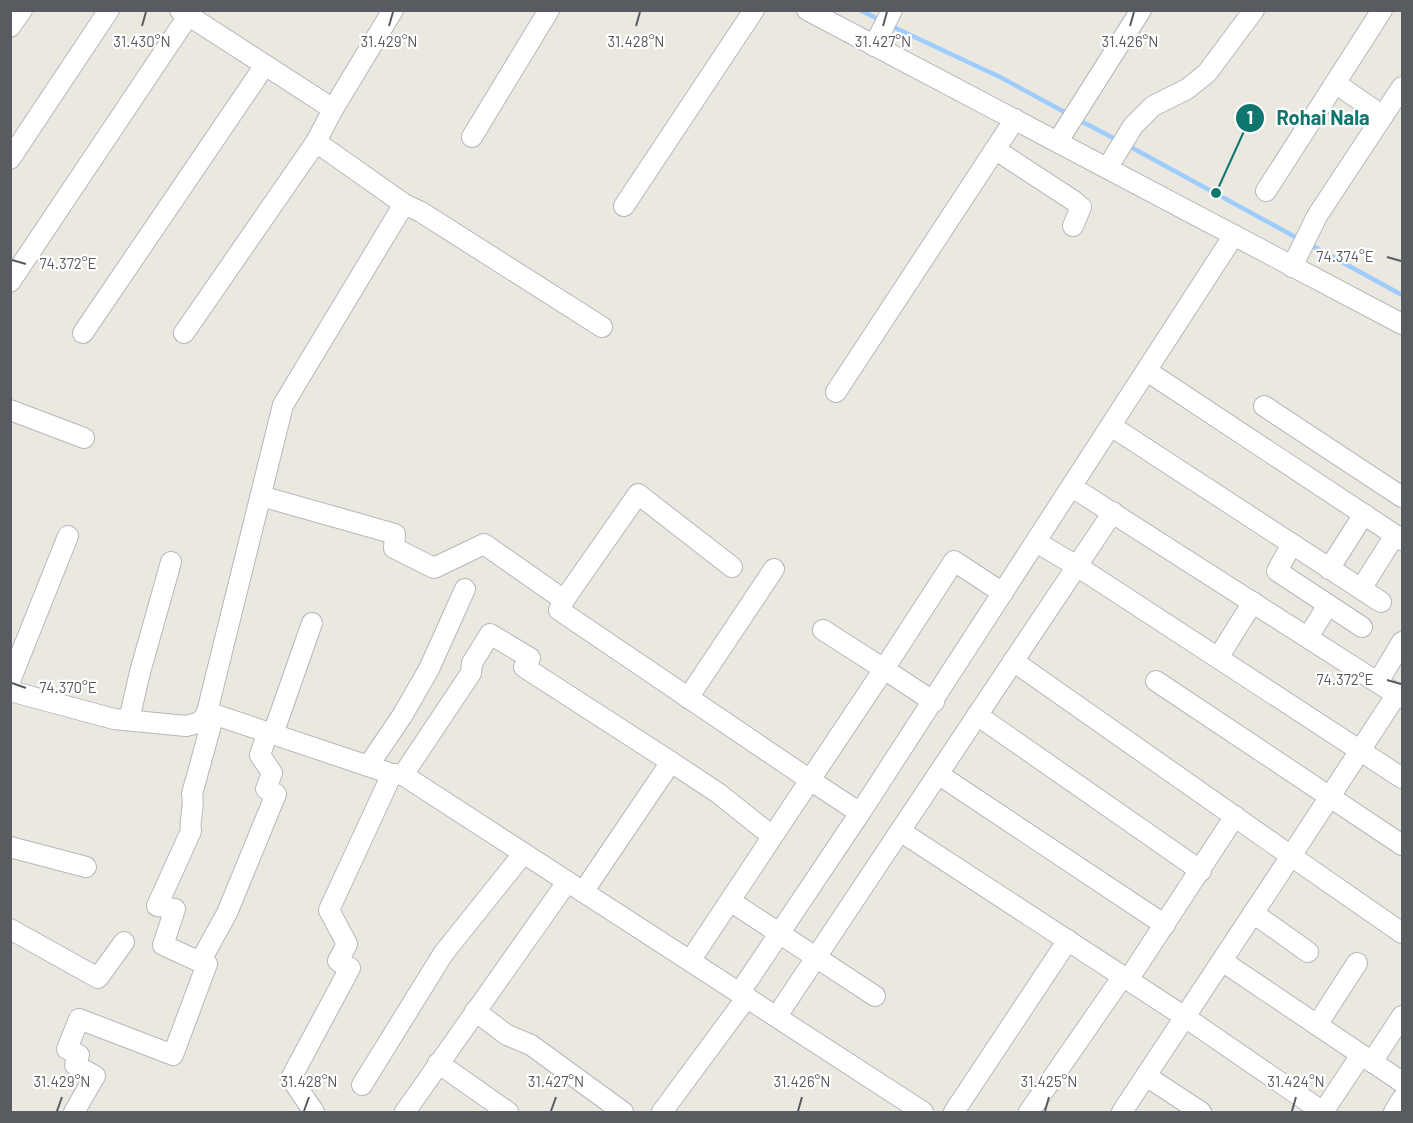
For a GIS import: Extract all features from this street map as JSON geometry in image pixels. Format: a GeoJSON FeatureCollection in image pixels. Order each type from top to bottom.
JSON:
{"type":"FeatureCollection","features":[{"type":"Feature","properties":{"kind":"street"},"geometry":{"type":"LineString","coordinates":[[10,27],[22,10]]}},
{"type":"Feature","properties":{"kind":"street"},"geometry":{"type":"LineString","coordinates":[[10,159],[109,10]]}},
{"type":"Feature","properties":{"kind":"street"},"geometry":{"type":"LineString","coordinates":[[184,333],[316,142],[333,109],[393,10]]}},
{"type":"Feature","properties":{"kind":"street"},"geometry":{"type":"LineString","coordinates":[[472,137],[549,10]]}},
{"type":"Feature","properties":{"kind":"street"},"geometry":{"type":"LineString","coordinates":[[624,206],[754,10]]}},
{"type":"Feature","properties":{"kind":"street"},"geometry":{"type":"LineString","coordinates":[[807,10],[876,42],[1015,119],[1111,161],[1234,235],[1294,263],[1402,324]]}},
{"type":"Feature","properties":{"kind":"street"},"geometry":{"type":"LineString","coordinates":[[1060,138],[1141,10]]}},
{"type":"Feature","properties":{"kind":"street"},"geometry":{"type":"LineString","coordinates":[[1111,161],[1133,126],[1153,106],[1186,89],[1207,73],[1254,10]]}},
{"type":"Feature","properties":{"kind":"street"},"geometry":{"type":"LineString","coordinates":[[1266,191],[1382,10]]}},
{"type":"Feature","properties":{"kind":"street"},"geometry":{"type":"LineString","coordinates":[[876,42],[891,12]]}},
{"type":"Feature","properties":{"kind":"street"},"geometry":{"type":"LineString","coordinates":[[10,282],[184,13],[333,109]]}},
{"type":"Feature","properties":{"kind":"street"},"geometry":{"type":"LineString","coordinates":[[83,333],[265,65]]}},
{"type":"Feature","properties":{"kind":"street"},"geometry":{"type":"LineString","coordinates":[[1335,83],[1383,116]]}},
{"type":"Feature","properties":{"kind":"street"},"geometry":{"type":"LineString","coordinates":[[1294,263],[1312,228],[1402,87]]}},
{"type":"Feature","properties":{"kind":"street"},"geometry":{"type":"LineString","coordinates":[[836,392],[1015,119]]}},
{"type":"Feature","properties":{"kind":"street"},"geometry":{"type":"LineString","coordinates":[[316,142],[404,204],[421,212],[602,327]]}},
{"type":"Feature","properties":{"kind":"street"},"geometry":{"type":"LineString","coordinates":[[996,150],[1081,207],[1073,226]]}},
{"type":"Feature","properties":{"kind":"street"},"geometry":{"type":"LineString","coordinates":[[74,1113],[95,1076],[75,1065],[79,1055],[67,1049],[79,1019],[173,1054],[207,964],[163,945],[175,909],[158,906],[191,831],[190,823],[194,804],[192,794],[283,405],[404,204]]}},
{"type":"Feature","properties":{"kind":"street"},"geometry":{"type":"LineString","coordinates":[[662,1113],[743,994],[780,934],[934,702],[1234,235]]}},
{"type":"Feature","properties":{"kind":"street"},"geometry":{"type":"LineString","coordinates":[[1147,371],[1399,537],[1361,590]]}},
{"type":"Feature","properties":{"kind":"street"},"geometry":{"type":"LineString","coordinates":[[1264,406],[1402,497]]}},
{"type":"Feature","properties":{"kind":"street"},"geometry":{"type":"LineString","coordinates":[[10,410],[84,438]]}},
{"type":"Feature","properties":{"kind":"street"},"geometry":{"type":"LineString","coordinates":[[1111,426],[1381,602]]}},
{"type":"Feature","properties":{"kind":"street"},"geometry":{"type":"LineString","coordinates":[[1072,487],[1400,696],[1361,751],[1122,1113]]}},
{"type":"Feature","properties":{"kind":"street"},"geometry":{"type":"LineString","coordinates":[[732,567],[638,494],[559,610],[860,813]]}},
{"type":"Feature","properties":{"kind":"street"},"geometry":{"type":"LineString","coordinates":[[261,496],[395,534],[394,548],[434,568],[484,544],[564,600]]}},
{"type":"Feature","properties":{"kind":"street"},"geometry":{"type":"LineString","coordinates":[[777,1017],[1113,512]]}},
{"type":"Feature","properties":{"kind":"street"},"geometry":{"type":"LineString","coordinates":[[1329,568],[1364,514]]}},
{"type":"Feature","properties":{"kind":"street"},"geometry":{"type":"LineString","coordinates":[[10,681],[68,536]]}},
{"type":"Feature","properties":{"kind":"street"},"geometry":{"type":"LineString","coordinates":[[1036,542],[1077,566],[1402,778]]}},
{"type":"Feature","properties":{"kind":"street"},"geometry":{"type":"LineString","coordinates":[[1292,544],[1277,571],[1362,627]]}},
{"type":"Feature","properties":{"kind":"street"},"geometry":{"type":"LineString","coordinates":[[690,961],[954,561],[1003,593]]}},
{"type":"Feature","properties":{"kind":"street"},"geometry":{"type":"LineString","coordinates":[[129,720],[171,562]]}},
{"type":"Feature","properties":{"kind":"street"},"geometry":{"type":"LineString","coordinates":[[688,698],[774,569]]}},
{"type":"Feature","properties":{"kind":"street"},"geometry":{"type":"LineString","coordinates":[[368,766],[402,716],[429,669],[465,589]]}},
{"type":"Feature","properties":{"kind":"street"},"geometry":{"type":"LineString","coordinates":[[1218,658],[1253,602]]}},
{"type":"Feature","properties":{"kind":"street"},"geometry":{"type":"LineString","coordinates":[[1308,637],[1328,605]]}},
{"type":"Feature","properties":{"kind":"street"},"geometry":{"type":"LineString","coordinates":[[200,962],[226,913],[276,794],[266,789],[272,773],[260,755],[312,623]]}},
{"type":"Feature","properties":{"kind":"street"},"geometry":{"type":"LineString","coordinates":[[823,630],[934,702]]}},
{"type":"Feature","properties":{"kind":"street"},"geometry":{"type":"LineString","coordinates":[[314,1113],[291,1078],[350,968],[338,961],[347,944],[328,910],[398,775],[471,673],[472,663],[490,634],[530,658],[524,667],[718,793],[772,836]]}},
{"type":"Feature","properties":{"kind":"street"},"geometry":{"type":"LineString","coordinates":[[1378,682],[1402,642]]}},
{"type":"Feature","properties":{"kind":"street"},"geometry":{"type":"LineString","coordinates":[[1013,661],[1402,933]]}},
{"type":"Feature","properties":{"kind":"street"},"geometry":{"type":"LineString","coordinates":[[1156,681],[1402,845]]}},
{"type":"Feature","properties":{"kind":"street"},"geometry":{"type":"LineString","coordinates":[[10,691],[129,720],[186,726],[201,722],[210,713]]}},
{"type":"Feature","properties":{"kind":"street"},"geometry":{"type":"LineString","coordinates":[[210,713],[398,775],[743,994],[923,1113]]}},
{"type":"Feature","properties":{"kind":"street"},"geometry":{"type":"LineString","coordinates":[[977,715],[1201,871]]}},
{"type":"Feature","properties":{"kind":"street"},"geometry":{"type":"LineString","coordinates":[[405,1113],[475,1011],[575,887],[671,762]]}},
{"type":"Feature","properties":{"kind":"street"},"geometry":{"type":"LineString","coordinates":[[938,774],[1165,925]]}},
{"type":"Feature","properties":{"kind":"street"},"geometry":{"type":"LineString","coordinates":[[1029,1113],[1165,925],[1235,816]]}},
{"type":"Feature","properties":{"kind":"street"},"geometry":{"type":"LineString","coordinates":[[900,831],[1185,1017],[1323,1112],[1402,1016]]}},
{"type":"Feature","properties":{"kind":"street"},"geometry":{"type":"LineString","coordinates":[[10,847],[86,867]]}},
{"type":"Feature","properties":{"kind":"street"},"geometry":{"type":"LineString","coordinates":[[362,1085],[443,954],[523,854]]}},
{"type":"Feature","properties":{"kind":"street"},"geometry":{"type":"LineString","coordinates":[[730,901],[875,996]]}},
{"type":"Feature","properties":{"kind":"street"},"geometry":{"type":"LineString","coordinates":[[1253,913],[1308,952]]}},
{"type":"Feature","properties":{"kind":"street"},"geometry":{"type":"LineString","coordinates":[[10,929],[98,978],[123,942]]}},
{"type":"Feature","properties":{"kind":"street"},"geometry":{"type":"LineString","coordinates":[[954,1113],[1068,940]]}},
{"type":"Feature","properties":{"kind":"street"},"geometry":{"type":"LineString","coordinates":[[1222,961],[1402,1082]]}},
{"type":"Feature","properties":{"kind":"street"},"geometry":{"type":"LineString","coordinates":[[1317,1025],[1358,963]]}},
{"type":"Feature","properties":{"kind":"street"},"geometry":{"type":"LineString","coordinates":[[475,1011],[507,1035],[531,1045],[623,1113]]}},
{"type":"Feature","properties":{"kind":"street"},"geometry":{"type":"LineString","coordinates":[[438,1063],[508,1113]]}},
{"type":"Feature","properties":{"kind":"street"},"geometry":{"type":"LineString","coordinates":[[1146,1076],[1201,1113]]}},
{"type":"Feature","properties":{"kind":"street"},"geometry":{"type":"LineString","coordinates":[[1394,1113],[1402,1099]]}},
{"type":"Feature","properties":{"kind":"waterway"},"geometry":{"type":"LineString","coordinates":[[860,10],[882,21]]}},
{"type":"Feature","properties":{"kind":"waterway"},"geometry":{"type":"LineString","coordinates":[[889,25],[1000,77],[1070,115]]}},
{"type":"Feature","properties":{"kind":"waterway"},"geometry":{"type":"LineString","coordinates":[[1077,119],[1117,140]]}},
{"type":"Feature","properties":{"kind":"waterway"},"geometry":{"type":"LineString","coordinates":[[1127,145],[1299,239]]}},
{"type":"Feature","properties":{"kind":"waterway"},"geometry":{"type":"LineString","coordinates":[[1309,244],[1402,295]]}},
{"type":"Feature","properties":{"kind":"place","name":"Rohai Nala"},"geometry":{"type":"Point","coordinates":[1216,193]}}]}
